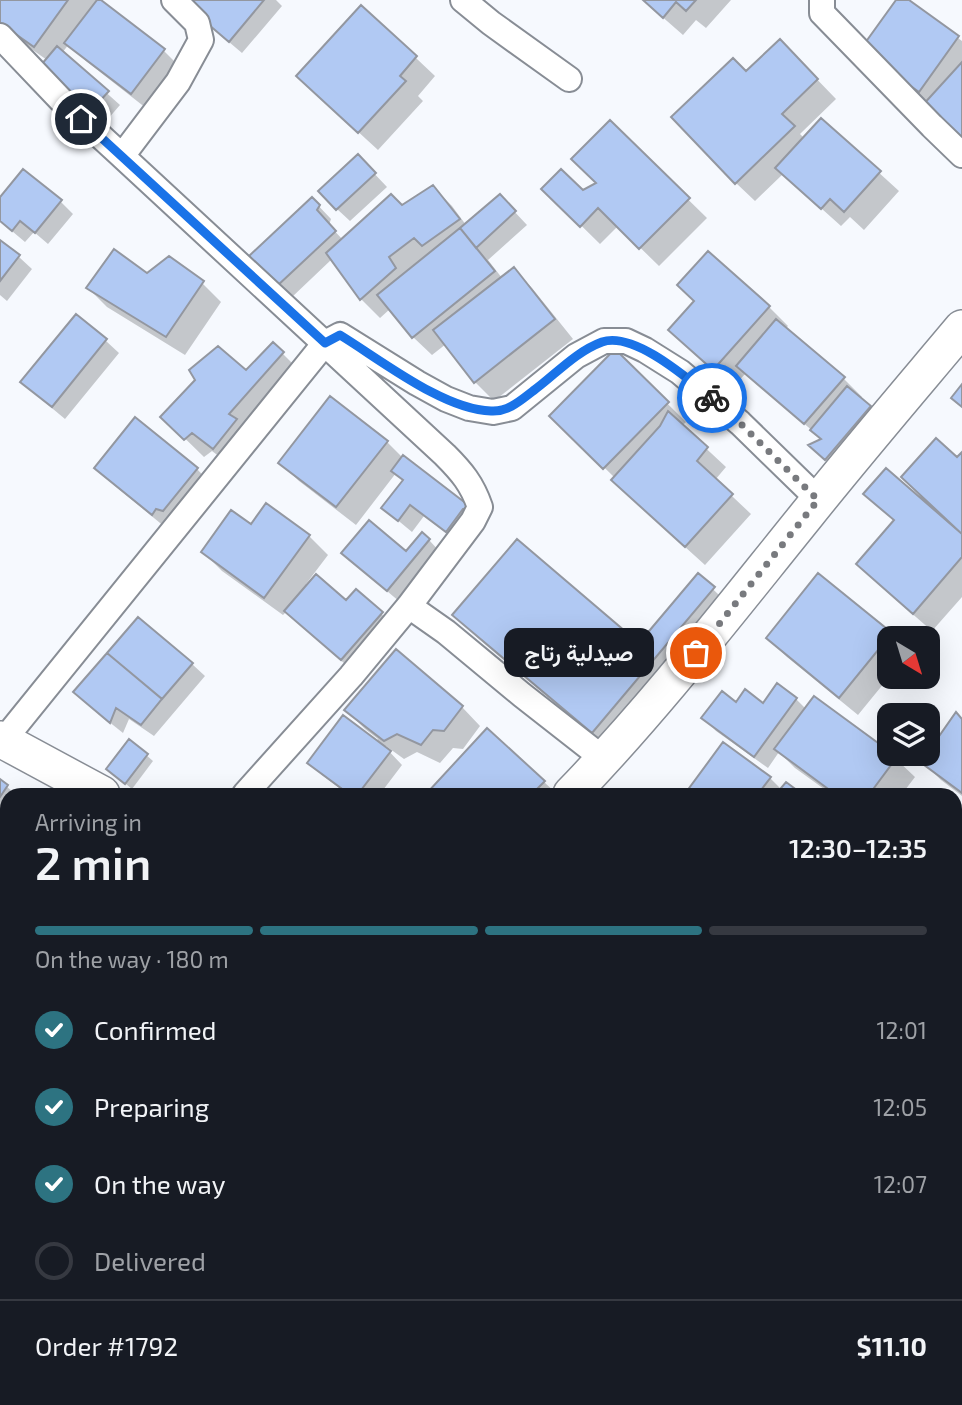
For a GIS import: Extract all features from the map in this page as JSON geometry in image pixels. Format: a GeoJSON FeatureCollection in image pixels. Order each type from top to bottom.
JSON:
{"type":"FeatureCollection","features":[{"type":"Feature","properties":{"kind":"street"},"geometry":{"type":"LineString","coordinates":[[122,156],[178,82],[201,40],[197,23],[174,0]]}},
{"type":"Feature","properties":{"kind":"street"},"geometry":{"type":"LineString","coordinates":[[463,0],[569,79]]}},
{"type":"Feature","properties":{"kind":"street"},"geometry":{"type":"LineString","coordinates":[[822,0],[822,13],[962,155]]}},
{"type":"Feature","properties":{"kind":"street"},"geometry":{"type":"LineString","coordinates":[[0,36],[61,100],[460,471],[474,490],[480,507],[473,521],[409,606],[351,676],[250,788]]}},
{"type":"Feature","properties":{"kind":"street"},"geometry":{"type":"LineString","coordinates":[[577,788],[605,760],[679,674],[818,500],[962,328]]}},
{"type":"Feature","properties":{"kind":"street"},"geometry":{"type":"LineString","coordinates":[[91,788],[2,740],[325,343],[340,335],[446,400],[468,408],[492,412],[512,408],[576,356],[604,341],[626,341],[681,372],[740,423],[818,500]]}},
{"type":"Feature","properties":{"kind":"street"},"geometry":{"type":"LineString","coordinates":[[409,606],[446,632],[605,760]]}},
{"type":"Feature","properties":{"kind":"building"},"geometry":{"type":"Polygon","coordinates":[[[0,0],[68,0],[34,47],[0,23],[0,0]]]}},
{"type":"Feature","properties":{"kind":"building"},"geometry":{"type":"Polygon","coordinates":[[[97,0],[101,0],[165,49],[131,94],[64,43],[97,0]]]}},
{"type":"Feature","properties":{"kind":"building"},"geometry":{"type":"Polygon","coordinates":[[[194,0],[264,0],[229,42],[188,7],[194,0]]]}},
{"type":"Feature","properties":{"kind":"building"},"geometry":{"type":"Polygon","coordinates":[[[643,0],[696,0],[686,11],[676,2],[663,18],[643,0]]]}},
{"type":"Feature","properties":{"kind":"building"},"geometry":{"type":"Polygon","coordinates":[[[896,0],[909,0],[959,36],[919,92],[860,50],[896,0]]]}},
{"type":"Feature","properties":{"kind":"building"},"geometry":{"type":"Polygon","coordinates":[[[361,5],[417,56],[400,76],[406,81],[358,133],[296,76],[361,5]]]}},
{"type":"Feature","properties":{"kind":"building"},"geometry":{"type":"Polygon","coordinates":[[[780,39],[818,79],[782,114],[795,126],[735,184],[671,117],[733,58],[746,71],[780,39]]]}},
{"type":"Feature","properties":{"kind":"building"},"geometry":{"type":"Polygon","coordinates":[[[57,46],[109,91],[87,115],[36,71],[57,46]]]}},
{"type":"Feature","properties":{"kind":"building"},"geometry":{"type":"Polygon","coordinates":[[[962,62],[962,143],[921,107],[962,62]]]}},
{"type":"Feature","properties":{"kind":"building"},"geometry":{"type":"Polygon","coordinates":[[[821,118],[881,171],[844,212],[830,199],[821,209],[775,168],[821,118]]]}},
{"type":"Feature","properties":{"kind":"building"},"geometry":{"type":"Polygon","coordinates":[[[610,120],[690,198],[639,249],[598,208],[580,227],[541,189],[561,169],[583,190],[596,183],[571,159],[610,120]]]}},
{"type":"Feature","properties":{"kind":"building"},"geometry":{"type":"Polygon","coordinates":[[[358,154],[376,173],[336,210],[318,191],[358,154]]]}},
{"type":"Feature","properties":{"kind":"building"},"geometry":{"type":"Polygon","coordinates":[[[23,169],[62,200],[35,233],[20,221],[12,231],[0,221],[0,197],[23,169]]]}},
{"type":"Feature","properties":{"kind":"building"},"geometry":{"type":"Polygon","coordinates":[[[433,185],[460,219],[422,246],[414,238],[389,257],[396,268],[360,300],[326,253],[391,194],[402,205],[433,185]]]}},
{"type":"Feature","properties":{"kind":"building"},"geometry":{"type":"Polygon","coordinates":[[[500,194],[516,211],[476,248],[460,228],[500,194]]]}},
{"type":"Feature","properties":{"kind":"building"},"geometry":{"type":"Polygon","coordinates":[[[312,197],[320,205],[317,210],[336,231],[277,286],[249,256],[312,197]]]}},
{"type":"Feature","properties":{"kind":"building"},"geometry":{"type":"Polygon","coordinates":[[[460,228],[495,271],[412,338],[377,295],[460,228]]]}},
{"type":"Feature","properties":{"kind":"building"},"geometry":{"type":"Polygon","coordinates":[[[0,240],[20,255],[0,281],[0,240]]]}},
{"type":"Feature","properties":{"kind":"building"},"geometry":{"type":"Polygon","coordinates":[[[114,249],[147,273],[169,256],[204,281],[166,337],[86,288],[114,249]]]}},
{"type":"Feature","properties":{"kind":"building"},"geometry":{"type":"Polygon","coordinates":[[[708,251],[770,306],[713,370],[668,330],[694,301],[677,285],[708,251]]]}},
{"type":"Feature","properties":{"kind":"building"},"geometry":{"type":"Polygon","coordinates":[[[514,267],[555,319],[474,383],[433,330],[514,267]]]}},
{"type":"Feature","properties":{"kind":"building"},"geometry":{"type":"Polygon","coordinates":[[[76,314],[107,339],[52,407],[20,382],[76,314]]]}},
{"type":"Feature","properties":{"kind":"building"},"geometry":{"type":"Polygon","coordinates":[[[776,319],[845,377],[804,424],[736,366],[776,319]]]}},
{"type":"Feature","properties":{"kind":"building"},"geometry":{"type":"Polygon","coordinates":[[[273,342],[284,352],[229,414],[237,419],[213,449],[192,433],[184,440],[160,417],[195,380],[189,370],[218,346],[246,370],[273,342]]]}},
{"type":"Feature","properties":{"kind":"building"},"geometry":{"type":"Polygon","coordinates":[[[615,349],[669,402],[603,469],[549,416],[615,349]]]}},
{"type":"Feature","properties":{"kind":"building"},"geometry":{"type":"Polygon","coordinates":[[[962,384],[962,407],[951,398],[962,384]]]}},
{"type":"Feature","properties":{"kind":"building"},"geometry":{"type":"Polygon","coordinates":[[[847,386],[871,406],[825,460],[808,445],[821,439],[810,430],[847,386]]]}},
{"type":"Feature","properties":{"kind":"building"},"geometry":{"type":"Polygon","coordinates":[[[330,396],[388,441],[336,507],[278,463],[330,396]]]}},
{"type":"Feature","properties":{"kind":"building"},"geometry":{"type":"Polygon","coordinates":[[[668,411],[708,447],[697,461],[733,494],[685,547],[611,480],[660,426],[668,411]]]}},
{"type":"Feature","properties":{"kind":"building"},"geometry":{"type":"Polygon","coordinates":[[[135,417],[198,468],[163,511],[156,509],[152,515],[94,468],[135,417]]]}},
{"type":"Feature","properties":{"kind":"building"},"geometry":{"type":"Polygon","coordinates":[[[936,438],[957,457],[962,452],[962,534],[901,477],[936,438]]]}},
{"type":"Feature","properties":{"kind":"building"},"geometry":{"type":"Polygon","coordinates":[[[403,455],[472,508],[463,509],[446,532],[410,505],[398,521],[381,508],[403,480],[391,471],[403,455]]]}},
{"type":"Feature","properties":{"kind":"building"},"geometry":{"type":"Polygon","coordinates":[[[886,468],[962,534],[962,557],[913,614],[856,564],[894,520],[863,494],[886,468]]]}},
{"type":"Feature","properties":{"kind":"building"},"geometry":{"type":"Polygon","coordinates":[[[266,503],[310,535],[264,598],[201,552],[231,510],[251,524],[266,503]]]}},
{"type":"Feature","properties":{"kind":"building"},"geometry":{"type":"Polygon","coordinates":[[[369,520],[406,551],[422,532],[430,539],[387,591],[341,553],[369,520]]]}},
{"type":"Feature","properties":{"kind":"building"},"geometry":{"type":"Polygon","coordinates":[[[517,539],[639,643],[698,573],[715,587],[592,733],[452,615],[517,539]]]}},
{"type":"Feature","properties":{"kind":"building"},"geometry":{"type":"Polygon","coordinates":[[[818,573],[883,626],[877,626],[877,651],[839,698],[766,638],[818,573]]]}},
{"type":"Feature","properties":{"kind":"building"},"geometry":{"type":"Polygon","coordinates":[[[316,574],[346,600],[356,589],[383,612],[341,660],[284,611],[316,574]]]}},
{"type":"Feature","properties":{"kind":"building"},"geometry":{"type":"Polygon","coordinates":[[[138,617],[193,663],[162,699],[107,653],[138,617]]]}},
{"type":"Feature","properties":{"kind":"building"},"geometry":{"type":"Polygon","coordinates":[[[396,649],[463,706],[444,731],[433,730],[421,745],[397,734],[384,741],[344,710],[396,649]]]}},
{"type":"Feature","properties":{"kind":"building"},"geometry":{"type":"Polygon","coordinates":[[[107,653],[162,699],[141,725],[116,708],[110,723],[73,692],[107,653]]]}},
{"type":"Feature","properties":{"kind":"building"},"geometry":{"type":"Polygon","coordinates":[[[777,683],[797,698],[754,757],[701,718],[722,691],[736,702],[745,689],[763,703],[777,683]]]}},
{"type":"Feature","properties":{"kind":"building"},"geometry":{"type":"Polygon","coordinates":[[[814,696],[877,742],[877,766],[890,766],[874,788],[827,788],[774,749],[814,696]]]}},
{"type":"Feature","properties":{"kind":"building"},"geometry":{"type":"Polygon","coordinates":[[[956,712],[962,719],[962,788],[955,788],[925,766],[940,766],[940,735],[956,712]]]}},
{"type":"Feature","properties":{"kind":"building"},"geometry":{"type":"Polygon","coordinates":[[[343,715],[391,751],[363,788],[341,788],[307,763],[343,715]]]}},
{"type":"Feature","properties":{"kind":"building"},"geometry":{"type":"Polygon","coordinates":[[[487,728],[545,781],[538,788],[432,788],[487,728]]]}},
{"type":"Feature","properties":{"kind":"building"},"geometry":{"type":"Polygon","coordinates":[[[129,739],[148,754],[125,784],[106,769],[129,739]]]}},
{"type":"Feature","properties":{"kind":"building"},"geometry":{"type":"Polygon","coordinates":[[[723,742],[771,777],[763,788],[689,788],[723,742]]]}},
{"type":"Feature","properties":{"kind":"building"},"geometry":{"type":"Polygon","coordinates":[[[0,779],[8,785],[6,788],[0,788],[0,779]]]}},
{"type":"Feature","properties":{"kind":"building"},"geometry":{"type":"Polygon","coordinates":[[[786,782],[794,788],[781,788],[786,782]]]}},
{"type":"Feature","properties":{"kind":"way so far"},"geometry":{"type":"LineString","coordinates":[[696,653],[818,500],[712,398]]}},
{"type":"Feature","properties":{"kind":"place","name":"صيدلية رتاج"},"geometry":{"type":"Point","coordinates":[696,653]}},
{"type":"Feature","properties":{"kind":"route"},"geometry":{"type":"LineString","coordinates":[[81,119],[325,343],[340,335],[446,400],[468,408],[492,412],[512,408],[576,356],[604,341],[626,341],[645,350],[681,372],[712,398]]}}]}
